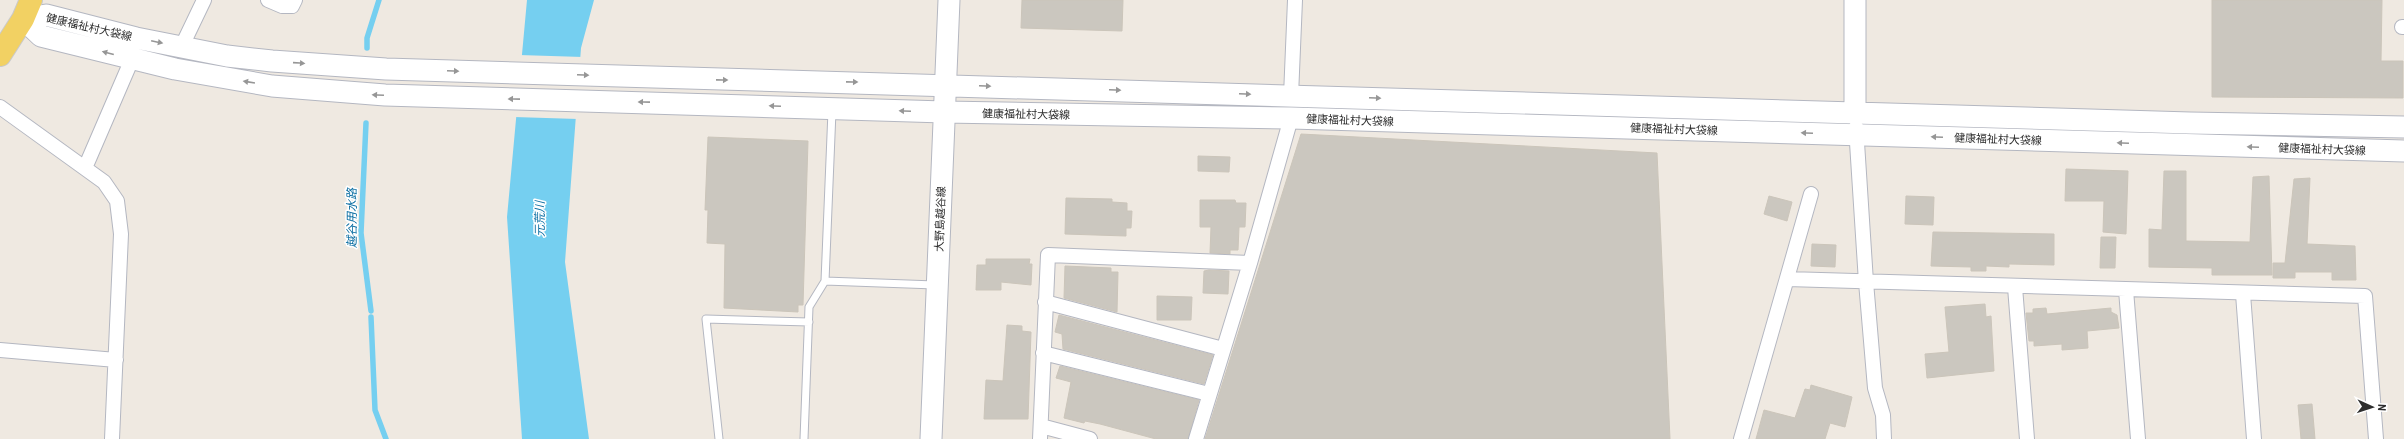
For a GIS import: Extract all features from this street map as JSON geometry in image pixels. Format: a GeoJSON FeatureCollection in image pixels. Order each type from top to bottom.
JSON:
{"type":"FeatureCollection","features":[{"type":"Feature","properties":{"kind":"main road"},"geometry":{"type":"LineString","coordinates":[[0,55],[27,10]]}},
{"type":"Feature","properties":{"kind":"street"},"geometry":{"type":"LineString","coordinates":[[181,48],[204,0]]}},
{"type":"Feature","properties":{"kind":"street"},"geometry":{"type":"LineString","coordinates":[[268,0],[282,6],[292,6],[295,0]]}},
{"type":"Feature","properties":{"kind":"street","name":"大野島越谷線"},"geometry":{"type":"LineString","coordinates":[[931,439],[950,0]]}},
{"type":"Feature","properties":{"kind":"street"},"geometry":{"type":"LineString","coordinates":[[1291,96],[1295,0]]}},
{"type":"Feature","properties":{"kind":"street"},"geometry":{"type":"LineString","coordinates":[[1855,0],[1855,113],[1866,282],[1876,388],[1883,415],[1884,439]]}},
{"type":"Feature","properties":{"kind":"street","name":"健康福祉村大袋線"},"geometry":{"type":"LineString","coordinates":[[27,10],[181,48],[272,61],[414,70],[683,79],[946,84],[1855,113],[2404,127]]}},
{"type":"Feature","properties":{"kind":"street","name":"健康福祉村大袋線"},"geometry":{"type":"LineString","coordinates":[[27,10],[41,36],[175,69],[272,86],[327,92],[944,112],[1290,118],[2404,152]]}},
{"type":"Feature","properties":{"kind":"street"},"geometry":{"type":"LineString","coordinates":[[86,168],[132,59]]}},
{"type":"Feature","properties":{"kind":"street"},"geometry":{"type":"LineString","coordinates":[[0,107],[104,182],[117,201],[121,234],[112,439]]}},
{"type":"Feature","properties":{"kind":"street"},"geometry":{"type":"LineString","coordinates":[[1196,439],[1250,263],[1290,118]]}},
{"type":"Feature","properties":{"kind":"street"},"geometry":{"type":"LineString","coordinates":[[1741,439],[1788,279],[1811,194]]}},
{"type":"Feature","properties":{"kind":"street"},"geometry":{"type":"LineString","coordinates":[[1090,439],[1040,432],[1048,255],[1250,263]]}},
{"type":"Feature","properties":{"kind":"street"},"geometry":{"type":"LineString","coordinates":[[1788,279],[2243,294],[2365,296],[2376,439]]}},
{"type":"Feature","properties":{"kind":"street"},"geometry":{"type":"LineString","coordinates":[[2014,287],[2027,439]]}},
{"type":"Feature","properties":{"kind":"street"},"geometry":{"type":"LineString","coordinates":[[2126,290],[2138,439]]}},
{"type":"Feature","properties":{"kind":"street"},"geometry":{"type":"LineString","coordinates":[[2243,294],[2254,439]]}},
{"type":"Feature","properties":{"kind":"street"},"geometry":{"type":"LineString","coordinates":[[1045,302],[1223,349]]}},
{"type":"Feature","properties":{"kind":"street"},"geometry":{"type":"LineString","coordinates":[[0,350],[116,360]]}},
{"type":"Feature","properties":{"kind":"street"},"geometry":{"type":"LineString","coordinates":[[1043,354],[1209,394]]}},
{"type":"Feature","properties":{"kind":"lane"},"geometry":{"type":"LineString","coordinates":[[804,439],[809,307],[825,281],[832,108]]}},
{"type":"Feature","properties":{"kind":"lane"},"geometry":{"type":"LineString","coordinates":[[825,281],[938,285]]}},
{"type":"Feature","properties":{"kind":"lane"},"geometry":{"type":"LineString","coordinates":[[719,439],[706,318],[809,322]]}},
{"type":"Feature","properties":{"kind":"water","name":"元荒川"},"geometry":{"type":"Polygon","coordinates":[[[527,0],[594,0],[581,48],[565,262],[589,439],[522,439],[507,217],[527,0]]]}},
{"type":"Feature","properties":{"kind":"pier"},"geometry":{"type":"Polygon","coordinates":[[[519,55],[583,57],[578,119],[514,117],[519,55]]]}},
{"type":"Feature","properties":{"kind":"building"},"geometry":{"type":"Polygon","coordinates":[[[1022,0],[1123,0],[1122,31],[1021,28],[1022,0]]]}},
{"type":"Feature","properties":{"kind":"building"},"geometry":{"type":"Polygon","coordinates":[[[2212,0],[2382,0],[2381,61],[2403,61],[2403,98],[2212,97],[2212,0]]]}},
{"type":"Feature","properties":{"kind":"building"},"geometry":{"type":"Polygon","coordinates":[[[1301,134],[1657,153],[1670,439],[1205,439],[1301,134]]]}},
{"type":"Feature","properties":{"kind":"building"},"geometry":{"type":"Polygon","coordinates":[[[708,137],[808,141],[803,305],[798,305],[798,312],[724,308],[725,244],[707,243],[708,210],[705,210],[708,137]]]}},
{"type":"Feature","properties":{"kind":"building"},"geometry":{"type":"Polygon","coordinates":[[[1198,156],[1230,157],[1229,172],[1198,171],[1198,156]]]}},
{"type":"Feature","properties":{"kind":"building"},"geometry":{"type":"Polygon","coordinates":[[[2066,169],[2128,171],[2126,234],[2103,232],[2104,201],[2065,201],[2066,169]]]}},
{"type":"Feature","properties":{"kind":"building"},"geometry":{"type":"Polygon","coordinates":[[[2164,171],[2186,171],[2186,241],[2250,242],[2253,177],[2269,176],[2272,275],[2212,275],[2212,268],[2149,267],[2149,229],[2162,230],[2164,171]]]}},
{"type":"Feature","properties":{"kind":"building"},"geometry":{"type":"Polygon","coordinates":[[[2310,178],[2307,244],[2355,246],[2356,280],[2332,280],[2332,272],[2295,272],[2295,278],[2273,278],[2273,263],[2285,263],[2294,179],[2310,178]]]}},
{"type":"Feature","properties":{"kind":"building"},"geometry":{"type":"Polygon","coordinates":[[[1769,196],[1792,202],[1787,221],[1764,214],[1769,196]]]}},
{"type":"Feature","properties":{"kind":"building"},"geometry":{"type":"Polygon","coordinates":[[[1906,196],[1934,197],[1933,225],[1905,224],[1906,196]]]}},
{"type":"Feature","properties":{"kind":"building"},"geometry":{"type":"Polygon","coordinates":[[[1066,198],[1112,199],[1112,202],[1127,203],[1127,211],[1132,211],[1131,228],[1126,228],[1126,236],[1065,234],[1066,198]]]}},
{"type":"Feature","properties":{"kind":"building"},"geometry":{"type":"Polygon","coordinates":[[[1200,200],[1235,200],[1236,203],[1246,203],[1245,227],[1239,227],[1238,250],[1230,250],[1230,254],[1210,253],[1211,227],[1200,227],[1200,200]]]}},
{"type":"Feature","properties":{"kind":"building"},"geometry":{"type":"Polygon","coordinates":[[[1933,232],[2054,234],[2054,265],[2009,264],[2009,267],[1986,266],[1986,271],[1971,271],[1971,267],[1931,266],[1933,232]]]}},
{"type":"Feature","properties":{"kind":"building"},"geometry":{"type":"Polygon","coordinates":[[[2101,237],[2116,237],[2115,268],[2100,268],[2101,237]]]}},
{"type":"Feature","properties":{"kind":"building"},"geometry":{"type":"Polygon","coordinates":[[[1812,244],[1836,245],[1835,267],[1811,266],[1812,244]]]}},
{"type":"Feature","properties":{"kind":"building"},"geometry":{"type":"Polygon","coordinates":[[[986,259],[1030,259],[1029,264],[1032,264],[1031,285],[1001,282],[1001,290],[976,290],[977,265],[986,265],[986,259]]]}},
{"type":"Feature","properties":{"kind":"building"},"geometry":{"type":"Polygon","coordinates":[[[1065,266],[1111,268],[1111,272],[1118,272],[1117,312],[1064,298],[1065,266]]]}},
{"type":"Feature","properties":{"kind":"building"},"geometry":{"type":"Polygon","coordinates":[[[1204,271],[1229,271],[1228,294],[1203,293],[1204,271]]]}},
{"type":"Feature","properties":{"kind":"building"},"geometry":{"type":"Polygon","coordinates":[[[1157,296],[1192,297],[1191,320],[1157,320],[1157,296]]]}},
{"type":"Feature","properties":{"kind":"building"},"geometry":{"type":"Polygon","coordinates":[[[1985,304],[1986,317],[1991,316],[1994,371],[1927,378],[1925,354],[1949,352],[1945,307],[1985,304]]]}},
{"type":"Feature","properties":{"kind":"building"},"geometry":{"type":"Polygon","coordinates":[[[2046,308],[2047,314],[2111,308],[2111,312],[2117,315],[2119,328],[2087,331],[2088,348],[2062,350],[2062,344],[2034,346],[2034,341],[2029,341],[2026,313],[2033,313],[2033,309],[2046,308]]]}},
{"type":"Feature","properties":{"kind":"building"},"geometry":{"type":"Polygon","coordinates":[[[1059,315],[1213,355],[1204,384],[1063,349],[1062,334],[1055,332],[1059,315]]]}},
{"type":"Feature","properties":{"kind":"building"},"geometry":{"type":"Polygon","coordinates":[[[1007,325],[1022,326],[1022,331],[1031,332],[1028,419],[984,419],[986,380],[1003,381],[1007,325]]]}},
{"type":"Feature","properties":{"kind":"building"},"geometry":{"type":"Polygon","coordinates":[[[1060,366],[1199,400],[1188,439],[1156,439],[1100,424],[1085,421],[1084,423],[1064,418],[1071,382],[1056,378],[1060,366]]]}},
{"type":"Feature","properties":{"kind":"building"},"geometry":{"type":"Polygon","coordinates":[[[1811,385],[1852,397],[1845,427],[1830,423],[1825,439],[1756,439],[1764,410],[1795,418],[1805,389],[1810,390],[1811,385]]]}},
{"type":"Feature","properties":{"kind":"building"},"geometry":{"type":"Polygon","coordinates":[[[2312,404],[2315,439],[2301,439],[2298,405],[2312,404]]]}},
{"type":"Feature","properties":{"kind":"waterway","name":"越谷用水路"},"geometry":{"type":"LineString","coordinates":[[367,48],[367,38],[379,0]]}},
{"type":"Feature","properties":{"kind":"waterway","name":"越谷用水路"},"geometry":{"type":"LineString","coordinates":[[366,123],[361,233],[371,311]]}},
{"type":"Feature","properties":{"kind":"waterway","name":"越谷用水路"},"geometry":{"type":"LineString","coordinates":[[371,317],[375,410],[386,439]]}}]}
